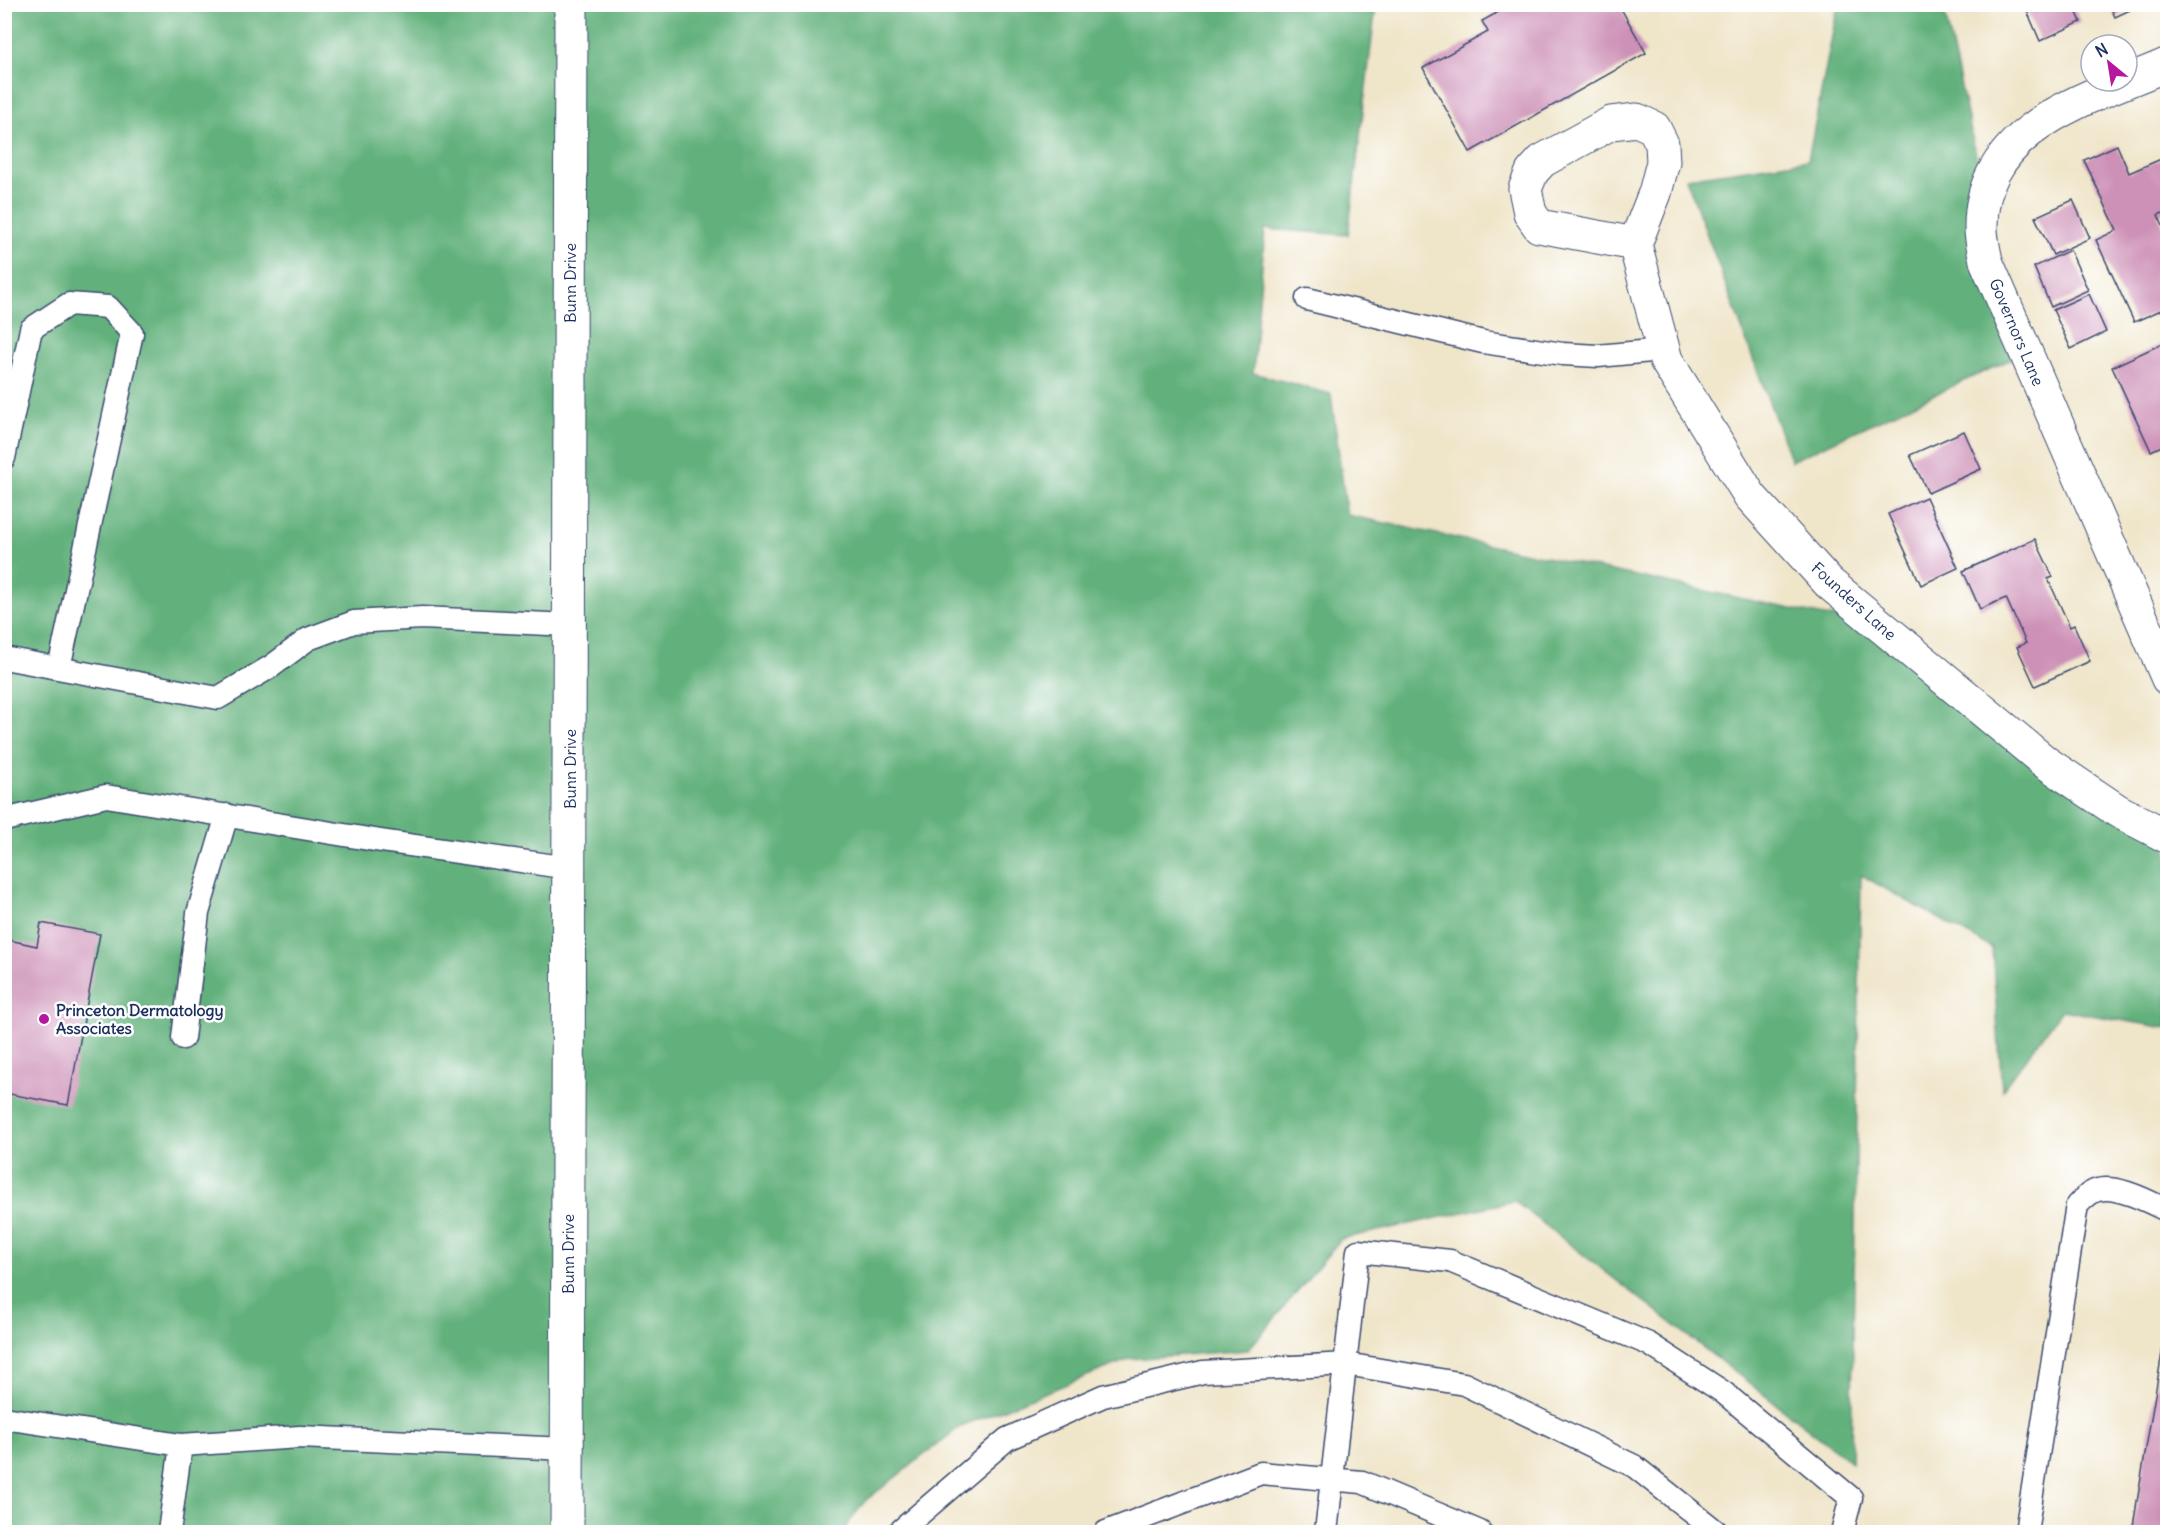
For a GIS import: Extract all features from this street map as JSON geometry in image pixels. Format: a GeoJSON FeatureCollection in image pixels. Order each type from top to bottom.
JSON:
{"type":"FeatureCollection","features":[{"type":"Feature","properties":{"kind":"street","name":"Bunn Drive"},"geometry":{"type":"LineString","coordinates":[[567,1533],[571,4]]}},
{"type":"Feature","properties":{"kind":"street","name":"Governors Lane"},"geometry":{"type":"LineString","coordinates":[[2168,64],[2044,119],[2018,139],[1998,164],[1985,196],[1981,229],[1986,261],[2168,679]]}},
{"type":"Feature","properties":{"kind":"street"},"geometry":{"type":"LineString","coordinates":[[1637,120],[1653,128],[1662,144],[1663,162],[1655,193],[1635,244],[1539,226],[1526,201],[1525,189],[1532,172],[1542,161],[1611,123],[1637,120]]}},
{"type":"Feature","properties":{"kind":"street","name":"Founders Lane"},"geometry":{"type":"LineString","coordinates":[[1635,244],[1662,350],[1750,496],[1829,583],[2045,762],[2118,811],[2168,837]]}},
{"type":"Feature","properties":{"kind":"lane"},"geometry":{"type":"LineString","coordinates":[[1306,299],[1483,342],[1563,354],[1598,356],[1662,350]]}},
{"type":"Feature","properties":{"kind":"lane"},"geometry":{"type":"LineString","coordinates":[[4,458],[31,329],[69,304],[108,307],[132,333],[58,668]]}},
{"type":"Feature","properties":{"kind":"lane"},"geometry":{"type":"LineString","coordinates":[[4,658],[218,698],[272,666],[308,639],[354,622],[422,618],[570,625]]}},
{"type":"Feature","properties":{"kind":"lane"},"geometry":{"type":"LineString","coordinates":[[4,820],[106,796],[381,841],[569,868]]}},
{"type":"Feature","properties":{"kind":"lane"},"geometry":{"type":"LineString","coordinates":[[183,1038],[198,913],[227,815]]}},
{"type":"Feature","properties":{"kind":"lane"},"geometry":{"type":"LineString","coordinates":[[2026,1533],[2077,1205],[2092,1191],[2114,1190],[2168,1210]]}},
{"type":"Feature","properties":{"kind":"lane"},"geometry":{"type":"LineString","coordinates":[[1326,1533],[1358,1251],[1450,1261],[1648,1344],[1723,1392],[1851,1497],[1842,1533]]}},
{"type":"Feature","properties":{"kind":"lane"},"geometry":{"type":"LineString","coordinates":[[899,1533],[1008,1439],[1103,1396],[1203,1372],[1346,1364],[1464,1384],[1634,1466],[1717,1533]]}},
{"type":"Feature","properties":{"kind":"lane"},"geometry":{"type":"LineString","coordinates":[[4,1418],[181,1445],[300,1437],[567,1449]]}},
{"type":"Feature","properties":{"kind":"lane"},"geometry":{"type":"LineString","coordinates":[[169,1533],[181,1445]]}},
{"type":"Feature","properties":{"kind":"lane"},"geometry":{"type":"LineString","coordinates":[[1106,1533],[1261,1473],[1362,1482],[1480,1533]]}},
{"type":"Feature","properties":{"kind":"green space"},"geometry":{"type":"Polygon","coordinates":[[[5,5],[1376,5],[1348,235],[1265,229],[1253,373],[1331,394],[1347,515],[1881,628],[2084,795],[2167,824],[2167,1028],[2062,1010],[2002,1090],[1992,948],[1861,875],[1851,1462],[1514,1201],[1341,1239],[1248,1350],[1130,1359],[961,1426],[865,1501],[842,1532],[5,1532],[5,5]]]}},
{"type":"Feature","properties":{"kind":"green space"},"geometry":{"type":"Polygon","coordinates":[[[1838,5],[1943,5],[2020,355],[1791,461],[1686,178],[1808,160],[1838,5]]]}},
{"type":"Feature","properties":{"kind":"building"},"geometry":{"type":"Polygon","coordinates":[[[1513,4],[1532,7],[1536,5],[1619,5],[1646,53],[1470,152],[1423,68],[1488,32],[1482,21],[1513,4]]]}},
{"type":"Feature","properties":{"kind":"building"},"geometry":{"type":"Polygon","coordinates":[[[2024,4],[2073,4],[2081,22],[2040,41],[2024,4]]]}},
{"type":"Feature","properties":{"kind":"building"},"geometry":{"type":"Polygon","coordinates":[[[2109,4],[2143,4],[2115,17],[2109,4]]]}},
{"type":"Feature","properties":{"kind":"building"},"geometry":{"type":"Polygon","coordinates":[[[2117,145],[2129,173],[2168,156],[2168,211],[2158,215],[2168,237],[2168,307],[2134,322],[2096,240],[2117,230],[2084,160],[2117,145]]]}},
{"type":"Feature","properties":{"kind":"building"},"geometry":{"type":"Polygon","coordinates":[[[2073,200],[2090,238],[2053,255],[2035,217],[2073,200]]]}},
{"type":"Feature","properties":{"kind":"building"},"geometry":{"type":"Polygon","coordinates":[[[2070,250],[2088,290],[2051,307],[2034,267],[2070,250]]]}},
{"type":"Feature","properties":{"kind":"building"},"geometry":{"type":"Polygon","coordinates":[[[2089,294],[2106,332],[2071,349],[2053,310],[2089,294]]]}},
{"type":"Feature","properties":{"kind":"building"},"geometry":{"type":"Polygon","coordinates":[[[2168,341],[2168,448],[2166,444],[2151,451],[2112,367],[2168,341]]]}},
{"type":"Feature","properties":{"kind":"building"},"geometry":{"type":"Polygon","coordinates":[[[1964,431],[1981,469],[1928,493],[1910,455],[1964,431]]]}},
{"type":"Feature","properties":{"kind":"building"},"geometry":{"type":"Polygon","coordinates":[[[1926,497],[1958,568],[1921,585],[1888,514],[1926,497]]]}},
{"type":"Feature","properties":{"kind":"building"},"geometry":{"type":"Polygon","coordinates":[[[2035,539],[2053,577],[2048,579],[2070,627],[2074,625],[2090,661],[2035,686],[2017,647],[2026,643],[2006,598],[1980,609],[1963,571],[2035,539]]]}},
{"type":"Feature","properties":{"kind":"building","name":"Princeton Dermatology Associates"},"geometry":{"type":"Polygon","coordinates":[[[41,923],[100,934],[68,1105],[4,1093],[4,939],[37,946],[41,923]]]}},
{"type":"Feature","properties":{"kind":"building"},"geometry":{"type":"Polygon","coordinates":[[[2166,1329],[2168,1532],[2132,1532],[2166,1329]]]}},
{"type":"Feature","properties":{"kind":"place","name":"Princeton Dermatology Associates"},"geometry":{"type":"Point","coordinates":[44,1019]}}]}
